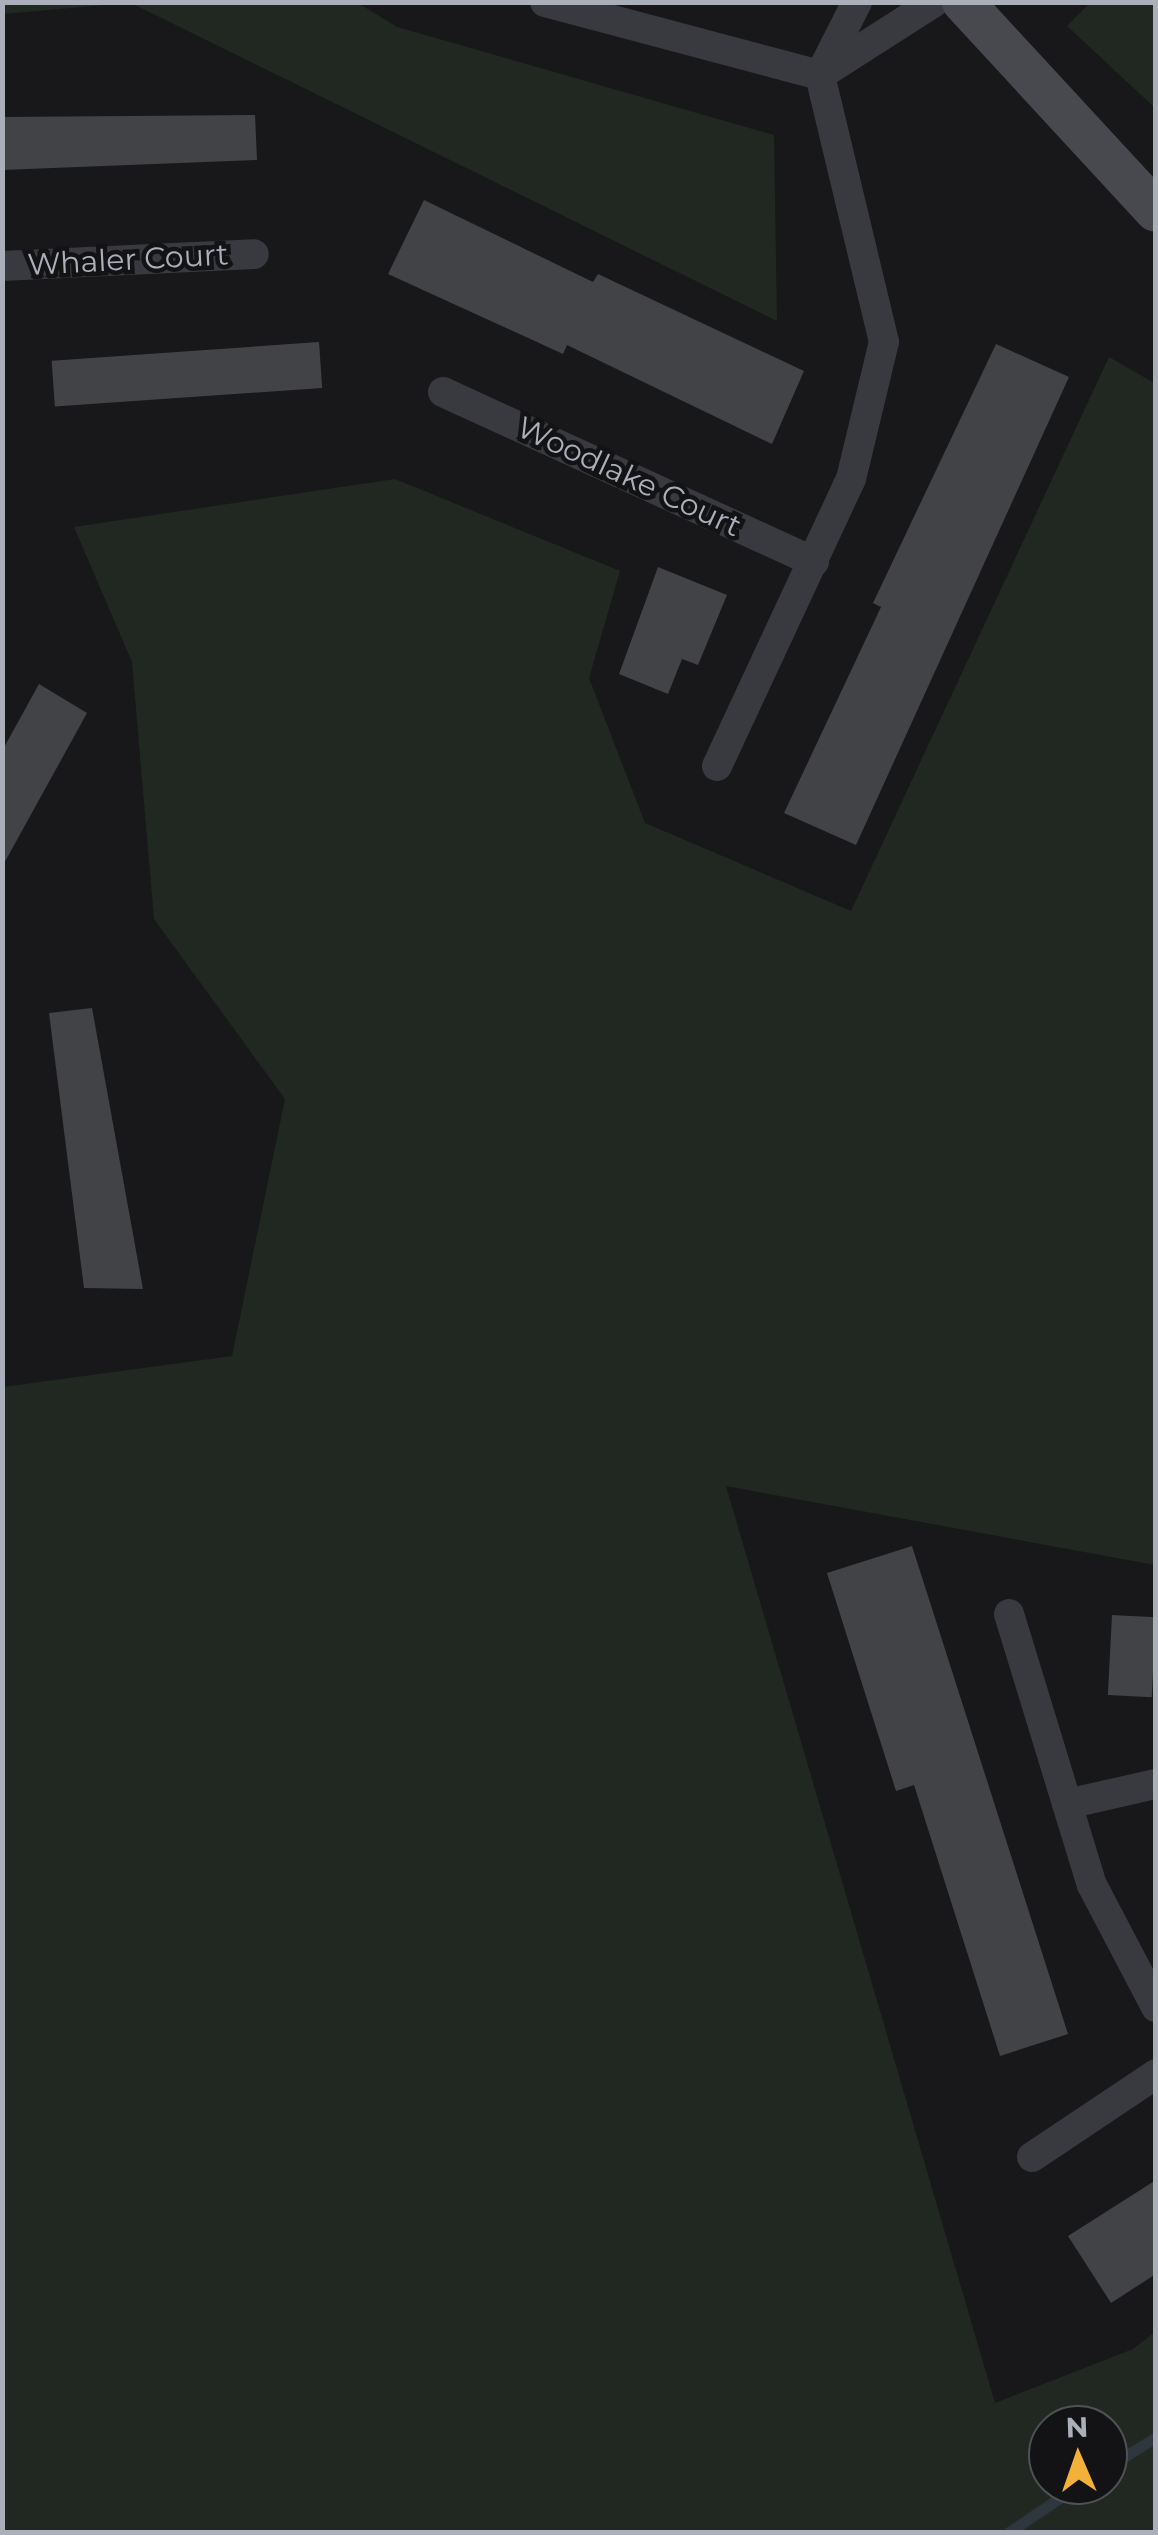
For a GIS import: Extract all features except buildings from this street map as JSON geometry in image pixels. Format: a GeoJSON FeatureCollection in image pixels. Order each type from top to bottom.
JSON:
{"type":"FeatureCollection","features":[{"type":"Feature","properties":{"kind":"street"},"geometry":{"type":"LineString","coordinates":[[545,2],[820,76],[934,2]]}},
{"type":"Feature","properties":{"kind":"street"},"geometry":{"type":"LineString","coordinates":[[717,766],[814,562],[870,417],[884,342],[820,76],[857,2]]}},
{"type":"Feature","properties":{"kind":"street"},"geometry":{"type":"LineString","coordinates":[[962,2],[1156,211]]}},
{"type":"Feature","properties":{"kind":"street","name":"Whaler Court"},"geometry":{"type":"LineString","coordinates":[[2,266],[254,254]]}},
{"type":"Feature","properties":{"kind":"street","name":"Woodlake Court"},"geometry":{"type":"LineString","coordinates":[[444,392],[814,562]]}},
{"type":"Feature","properties":{"kind":"street"},"geometry":{"type":"LineString","coordinates":[[1009,1614],[1092,1885],[1156,2007]]}},
{"type":"Feature","properties":{"kind":"street"},"geometry":{"type":"LineString","coordinates":[[1067,1804],[1156,1784]]}},
{"type":"Feature","properties":{"kind":"street"},"geometry":{"type":"LineString","coordinates":[[1032,2157],[1156,2074]]}},
{"type":"Feature","properties":{"kind":"shaded area"},"geometry":{"type":"Polygon","coordinates":[[[3,2],[127,2],[127,3],[3,14],[3,2]]]}},
{"type":"Feature","properties":{"kind":"shaded area"},"geometry":{"type":"Polygon","coordinates":[[[131,3],[358,3],[397,27],[774,135],[777,321],[131,3]]]}},
{"type":"Feature","properties":{"kind":"shaded area"},"geometry":{"type":"Polygon","coordinates":[[[1090,3],[1155,3],[1155,108],[1067,26],[1090,3]]]}},
{"type":"Feature","properties":{"kind":"shaded area"},"geometry":{"type":"Polygon","coordinates":[[[1109,357],[1156,384],[1155,1565],[726,1486],[995,2403],[1133,2349],[1155,2332],[1155,2532],[3,2532],[3,1387],[232,1356],[285,1099],[154,919],[132,662],[74,527],[395,479],[620,571],[589,678],[645,823],[851,911],[1109,357]]]}},
{"type":"Feature","properties":{"kind":"waterway"},"geometry":{"type":"LineString","coordinates":[[1128,2454],[1156,2437]]}},
{"type":"Feature","properties":{"kind":"waterway"},"geometry":{"type":"LineString","coordinates":[[1009,2532],[1049,2505]]}}]}
